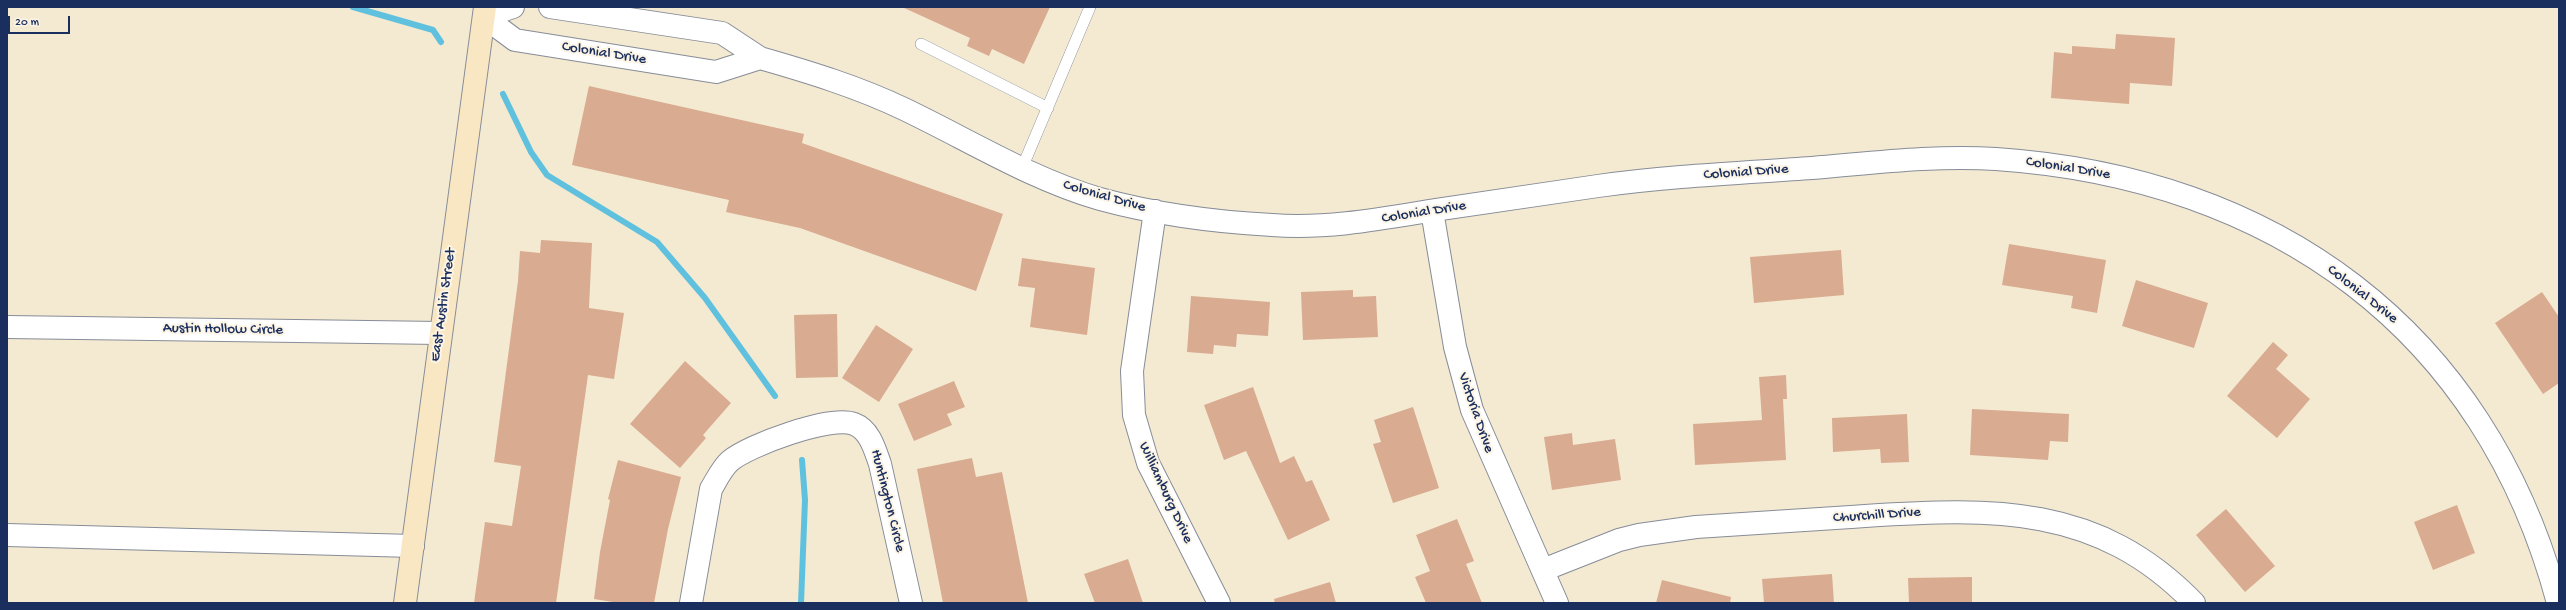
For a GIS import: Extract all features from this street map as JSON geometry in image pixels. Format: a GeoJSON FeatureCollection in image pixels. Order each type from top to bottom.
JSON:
{"type":"FeatureCollection","features":[{"type":"Feature","properties":{"kind":"main road","name":"East Austin Street"},"geometry":{"type":"LineString","coordinates":[[405,603],[484,12]]}},
{"type":"Feature","properties":{"kind":"street"},"geometry":{"type":"LineString","coordinates":[[484,12],[513,7]]}},
{"type":"Feature","properties":{"kind":"street","name":"Colonial Drive"},"geometry":{"type":"LineString","coordinates":[[563,8],[722,33],[760,58],[812,73],[877,97],[1022,168],[1099,198],[1155,211],[1222,221],[1311,227],[1357,223],[1646,181],[1955,158],[1992,159],[2074,169],[2124,178],[2191,197],[2275,236],[2329,267],[2394,319],[2429,353],[2464,397],[2507,468],[2536,536],[2558,603]]}},
{"type":"Feature","properties":{"kind":"street","name":"Colonial Drive"},"geometry":{"type":"LineString","coordinates":[[484,12],[514,40],[716,72],[760,58]]}},
{"type":"Feature","properties":{"kind":"street","name":"Williamburg Drive"},"geometry":{"type":"LineString","coordinates":[[1155,211],[1132,371],[1134,415],[1148,463],[1219,603]]}},
{"type":"Feature","properties":{"kind":"street","name":"Victoria Drive"},"geometry":{"type":"LineString","coordinates":[[1432,211],[1455,347],[1470,404],[1487,448],[1557,603]]}},
{"type":"Feature","properties":{"kind":"street","name":"Austin Hollow Circle"},"geometry":{"type":"LineString","coordinates":[[7,327],[440,333]]}},
{"type":"Feature","properties":{"kind":"street","name":"Huntington Circle"},"geometry":{"type":"LineString","coordinates":[[692,603],[711,489],[720,473],[742,452],[764,442],[830,423],[845,422],[855,424],[865,432],[874,445],[880,464],[911,603]]}},
{"type":"Feature","properties":{"kind":"street","name":"Churchill Drive"},"geometry":{"type":"LineString","coordinates":[[1543,570],[1619,540],[1677,530],[1922,513],[1977,512],[2044,518],[2073,526],[2105,539],[2140,557],[2194,603]]}},
{"type":"Feature","properties":{"kind":"street"},"geometry":{"type":"LineString","coordinates":[[7,535],[413,546]]}},
{"type":"Feature","properties":{"kind":"lane"},"geometry":{"type":"LineString","coordinates":[[1022,168],[1090,7]]}},
{"type":"Feature","properties":{"kind":"lane"},"geometry":{"type":"LineString","coordinates":[[921,44],[1048,108]]}},
{"type":"Feature","properties":{"kind":"building"},"geometry":{"type":"Polygon","coordinates":[[[902,7],[1050,7],[1024,64],[992,49],[989,56],[967,46],[970,38],[902,7]]]}},
{"type":"Feature","properties":{"kind":"building"},"geometry":{"type":"Polygon","coordinates":[[[2116,34],[2175,38],[2172,86],[2130,83],[2129,104],[2051,98],[2054,52],[2072,54],[2072,46],[2115,49],[2116,34]]]}},
{"type":"Feature","properties":{"kind":"building"},"geometry":{"type":"Polygon","coordinates":[[[589,86],[804,134],[802,143],[1003,214],[976,291],[800,228],[726,212],[729,200],[572,165],[589,86]]]}},
{"type":"Feature","properties":{"kind":"building"},"geometry":{"type":"Polygon","coordinates":[[[541,240],[592,243],[589,308],[624,313],[614,379],[588,375],[556,603],[474,603],[485,522],[512,526],[521,466],[494,462],[518,281],[520,251],[540,253],[541,240]]]}},
{"type":"Feature","properties":{"kind":"building"},"geometry":{"type":"Polygon","coordinates":[[[2009,244],[2106,260],[2097,313],[2071,308],[2073,296],[2002,285],[2009,244]]]}},
{"type":"Feature","properties":{"kind":"building"},"geometry":{"type":"Polygon","coordinates":[[[1841,250],[1844,295],[1754,303],[1750,257],[1841,250]]]}},
{"type":"Feature","properties":{"kind":"building"},"geometry":{"type":"Polygon","coordinates":[[[1022,258],[1095,268],[1087,335],[1030,327],[1035,288],[1018,286],[1022,258]]]}},
{"type":"Feature","properties":{"kind":"building"},"geometry":{"type":"Polygon","coordinates":[[[2136,280],[2208,303],[2194,348],[2122,326],[2136,280]]]}},
{"type":"Feature","properties":{"kind":"building"},"geometry":{"type":"Polygon","coordinates":[[[1353,290],[1353,297],[1376,296],[1378,337],[1303,340],[1301,292],[1353,290]]]}},
{"type":"Feature","properties":{"kind":"building"},"geometry":{"type":"Polygon","coordinates":[[[2542,292],[2559,317],[2559,383],[2543,394],[2495,323],[2542,292]]]}},
{"type":"Feature","properties":{"kind":"building"},"geometry":{"type":"Polygon","coordinates":[[[1191,296],[1270,302],[1268,336],[1237,334],[1236,347],[1214,345],[1213,354],[1187,352],[1191,296]]]}},
{"type":"Feature","properties":{"kind":"building"},"geometry":{"type":"Polygon","coordinates":[[[837,314],[838,377],[796,378],[794,315],[837,314]]]}},
{"type":"Feature","properties":{"kind":"building"},"geometry":{"type":"Polygon","coordinates":[[[876,325],[913,349],[879,402],[842,378],[876,325]]]}},
{"type":"Feature","properties":{"kind":"building"},"geometry":{"type":"Polygon","coordinates":[[[2273,342],[2288,355],[2276,369],[2310,399],[2277,438],[2227,396],[2273,342]]]}},
{"type":"Feature","properties":{"kind":"building"},"geometry":{"type":"Polygon","coordinates":[[[685,361],[731,403],[703,435],[706,438],[680,468],[630,424],[685,361]]]}},
{"type":"Feature","properties":{"kind":"building"},"geometry":{"type":"Polygon","coordinates":[[[1786,375],[1787,399],[1783,399],[1786,460],[1695,465],[1693,424],[1762,420],[1759,377],[1786,375]]]}},
{"type":"Feature","properties":{"kind":"building"},"geometry":{"type":"Polygon","coordinates":[[[954,381],[965,407],[947,414],[952,425],[914,441],[898,404],[954,381]]]}},
{"type":"Feature","properties":{"kind":"building"},"geometry":{"type":"Polygon","coordinates":[[[1253,387],[1280,463],[1294,456],[1306,482],[1312,480],[1330,520],[1288,540],[1246,451],[1224,460],[1204,405],[1253,387]]]}},
{"type":"Feature","properties":{"kind":"building"},"geometry":{"type":"Polygon","coordinates":[[[1413,407],[1439,488],[1393,503],[1373,444],[1381,442],[1374,420],[1413,407]]]}},
{"type":"Feature","properties":{"kind":"building"},"geometry":{"type":"Polygon","coordinates":[[[1972,409],[2069,414],[2068,442],[2050,441],[2048,460],[1970,455],[1972,409]]]}},
{"type":"Feature","properties":{"kind":"building"},"geometry":{"type":"Polygon","coordinates":[[[1907,414],[1909,462],[1881,463],[1880,449],[1833,452],[1832,418],[1907,414]]]}},
{"type":"Feature","properties":{"kind":"building"},"geometry":{"type":"Polygon","coordinates":[[[1572,433],[1573,445],[1615,439],[1621,480],[1552,490],[1544,437],[1572,433]]]}},
{"type":"Feature","properties":{"kind":"building"},"geometry":{"type":"Polygon","coordinates":[[[972,458],[976,477],[1002,472],[1028,603],[943,603],[917,469],[972,458]]]}},
{"type":"Feature","properties":{"kind":"building"},"geometry":{"type":"Polygon","coordinates":[[[618,460],[681,477],[668,529],[654,603],[619,603],[594,599],[600,552],[610,500],[608,499],[618,460]]]}},
{"type":"Feature","properties":{"kind":"building"},"geometry":{"type":"Polygon","coordinates":[[[2457,505],[2475,553],[2433,570],[2414,522],[2457,505]]]}},
{"type":"Feature","properties":{"kind":"building"},"geometry":{"type":"Polygon","coordinates":[[[2226,509],[2275,566],[2245,592],[2196,535],[2226,509]]]}},
{"type":"Feature","properties":{"kind":"building"},"geometry":{"type":"Polygon","coordinates":[[[1457,519],[1474,561],[1466,564],[1482,603],[1426,603],[1415,577],[1430,571],[1416,535],[1457,519]]]}},
{"type":"Feature","properties":{"kind":"building"},"geometry":{"type":"Polygon","coordinates":[[[1128,559],[1143,603],[1095,603],[1084,574],[1128,559]]]}},
{"type":"Feature","properties":{"kind":"building"},"geometry":{"type":"Polygon","coordinates":[[[1832,574],[1834,603],[1764,603],[1762,579],[1832,574]]]}},
{"type":"Feature","properties":{"kind":"building"},"geometry":{"type":"Polygon","coordinates":[[[1972,577],[1972,603],[1909,603],[1908,578],[1972,577]]]}},
{"type":"Feature","properties":{"kind":"building"},"geometry":{"type":"Polygon","coordinates":[[[1662,580],[1731,597],[1730,603],[1656,603],[1662,580]]]}},
{"type":"Feature","properties":{"kind":"building"},"geometry":{"type":"Polygon","coordinates":[[[1330,582],[1336,603],[1275,603],[1274,599],[1330,582]]]}},
{"type":"Feature","properties":{"kind":"waterway"},"geometry":{"type":"LineString","coordinates":[[353,7],[433,30],[441,42]]}},
{"type":"Feature","properties":{"kind":"waterway"},"geometry":{"type":"LineString","coordinates":[[503,94],[531,152],[547,175],[657,242],[705,298],[775,396]]}},
{"type":"Feature","properties":{"kind":"waterway"},"geometry":{"type":"LineString","coordinates":[[801,603],[805,500],[802,460]]}}]}
